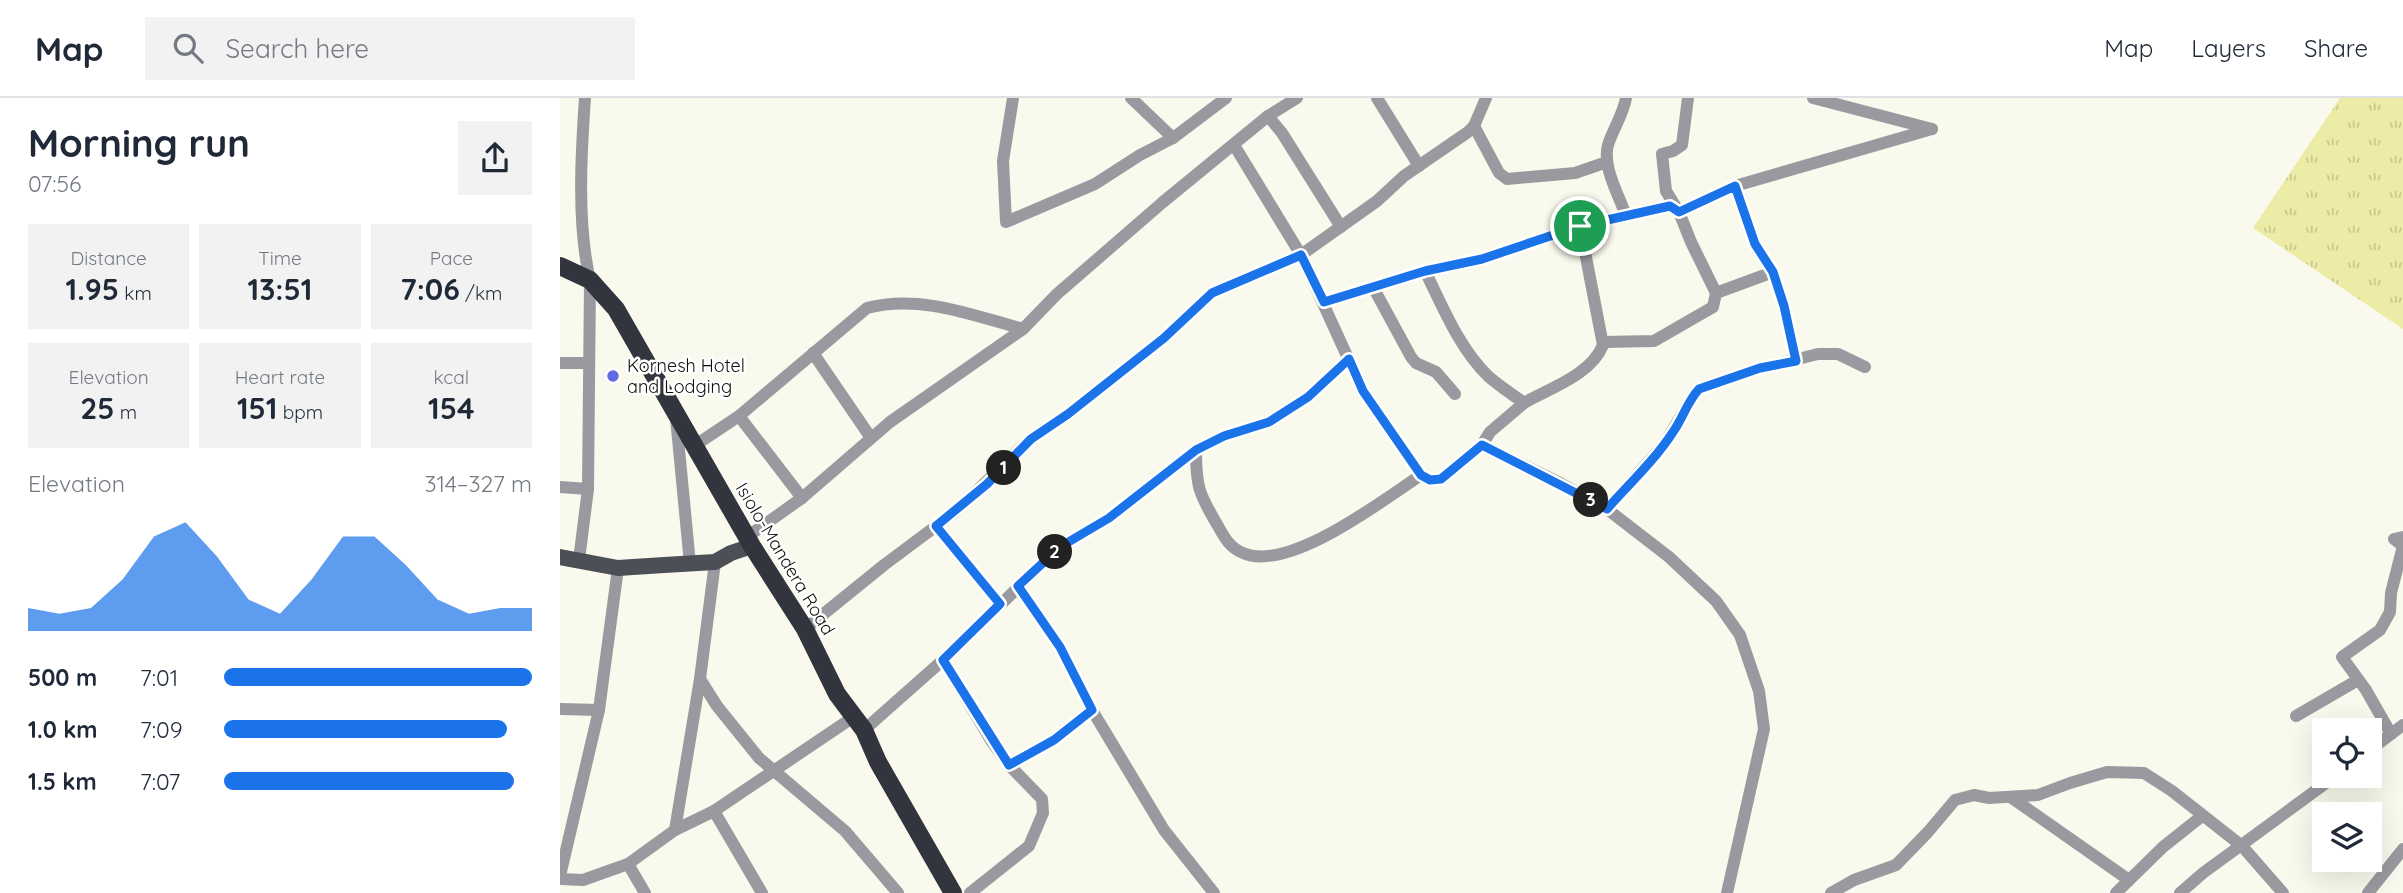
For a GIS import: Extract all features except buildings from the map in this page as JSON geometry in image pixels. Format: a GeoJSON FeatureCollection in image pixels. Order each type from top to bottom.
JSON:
{"type":"FeatureCollection","features":[{"type":"Feature","properties":{"kind":"highway","name":"Isiolo-Mandera Road"},"geometry":{"type":"LineString","coordinates":[[560,266],[590,280],[615,309],[750,542],[805,629],[837,694],[859,723],[878,762],[953,893]]}},
{"type":"Feature","properties":{"kind":"main road"},"geometry":{"type":"LineString","coordinates":[[560,557],[618,568],[690,564],[715,562],[750,542]]}},
{"type":"Feature","properties":{"kind":"street"},"geometry":{"type":"LineString","coordinates":[[579,560],[588,489],[590,280],[584,254],[582,176],[585,98]]}},
{"type":"Feature","properties":{"kind":"street"},"geometry":{"type":"LineString","coordinates":[[1013,98],[1003,161],[1006,222],[1096,184],[1140,155],[1173,138],[1226,98]]}},
{"type":"Feature","properties":{"kind":"street"},"geometry":{"type":"LineString","coordinates":[[1131,98],[1173,138]]}},
{"type":"Feature","properties":{"kind":"street"},"geometry":{"type":"LineString","coordinates":[[750,542],[871,438],[1023,329],[1057,294],[1163,202],[1268,117],[1297,98]]}},
{"type":"Feature","properties":{"kind":"street"},"geometry":{"type":"LineString","coordinates":[[1377,98],[1419,166]]}},
{"type":"Feature","properties":{"kind":"street"},"geometry":{"type":"LineString","coordinates":[[805,629],[987,484],[1031,439],[1068,414],[1164,338],[1212,293],[1301,255],[1341,227],[1474,126],[1486,98]]}},
{"type":"Feature","properties":{"kind":"street"},"geometry":{"type":"LineString","coordinates":[[1626,98],[1621,118],[1608,146],[1607,162],[1626,215]]}},
{"type":"Feature","properties":{"kind":"street"},"geometry":{"type":"LineString","coordinates":[[1603,342],[1654,341],[1713,307],[1716,293],[1679,212],[1666,191],[1662,154],[1682,145],[1688,98]]}},
{"type":"Feature","properties":{"kind":"street"},"geometry":{"type":"LineString","coordinates":[[1679,212],[1735,186],[1932,129],[1842,101],[1813,98]]}},
{"type":"Feature","properties":{"kind":"street"},"geometry":{"type":"LineString","coordinates":[[1268,117],[1282,133],[1341,227]]}},
{"type":"Feature","properties":{"kind":"street"},"geometry":{"type":"LineString","coordinates":[[1474,126],[1499,173],[1507,179],[1568,174],[1607,162]]}},
{"type":"Feature","properties":{"kind":"street"},"geometry":{"type":"LineString","coordinates":[[1234,145],[1301,255],[1363,391],[1421,475],[1430,480],[1441,479],[1482,445],[1490,432],[1524,403],[1578,373],[1599,356],[1603,342],[1580,226]]}},
{"type":"Feature","properties":{"kind":"street"},"geometry":{"type":"LineString","coordinates":[[1735,186],[1755,244],[1773,272],[1784,306],[1796,361]]}},
{"type":"Feature","properties":{"kind":"street"},"geometry":{"type":"LineString","coordinates":[[1324,302],[1425,271],[1482,259],[1580,226],[1670,206],[1679,212]]}},
{"type":"Feature","properties":{"kind":"street"},"geometry":{"type":"LineString","coordinates":[[1425,271],[1475,362],[1490,378],[1524,403]]}},
{"type":"Feature","properties":{"kind":"street"},"geometry":{"type":"LineString","coordinates":[[1716,293],[1773,272]]}},
{"type":"Feature","properties":{"kind":"street"},"geometry":{"type":"LineString","coordinates":[[1373,287],[1411,357],[1416,363],[1436,372],[1455,394]]}},
{"type":"Feature","properties":{"kind":"street"},"geometry":{"type":"LineString","coordinates":[[694,446],[739,416],[867,307],[888,302],[909,302],[1023,329]]}},
{"type":"Feature","properties":{"kind":"street"},"geometry":{"type":"LineString","coordinates":[[813,353],[871,438]]}},
{"type":"Feature","properties":{"kind":"street"},"geometry":{"type":"LineString","coordinates":[[1607,509],[1665,443],[1699,389],[1760,368],[1828,353],[1838,354],[1865,367]]}},
{"type":"Feature","properties":{"kind":"street"},"geometry":{"type":"LineString","coordinates":[[618,568],[599,710],[560,877],[583,880],[628,864],[675,830],[714,811],[774,770],[859,723],[943,660],[1060,547],[1109,518],[1196,450],[1224,436],[1269,422],[1308,397],[1349,359]]}},
{"type":"Feature","properties":{"kind":"street"},"geometry":{"type":"LineString","coordinates":[[560,363],[588,363]]}},
{"type":"Feature","properties":{"kind":"street"},"geometry":{"type":"LineString","coordinates":[[675,411],[690,564]]}},
{"type":"Feature","properties":{"kind":"street"},"geometry":{"type":"LineString","coordinates":[[739,416],[802,498]]}},
{"type":"Feature","properties":{"kind":"street"},"geometry":{"type":"LineString","coordinates":[[1482,445],[1607,509],[1669,557],[1716,601],[1740,635],[1759,691],[1765,729],[1727,893]]}},
{"type":"Feature","properties":{"kind":"street"},"geometry":{"type":"LineString","coordinates":[[1196,450],[1195,478],[1208,510],[1234,549],[1255,556],[1295,549],[1315,542],[1352,522],[1421,475]]}},
{"type":"Feature","properties":{"kind":"street"},"geometry":{"type":"LineString","coordinates":[[560,487],[588,489]]}},
{"type":"Feature","properties":{"kind":"street"},"geometry":{"type":"LineString","coordinates":[[936,526],[1000,604]]}},
{"type":"Feature","properties":{"kind":"street"},"geometry":{"type":"LineString","coordinates":[[2392,734],[2342,657],[2379,630],[2390,612],[2391,593],[2403,546],[2393,539],[2403,537]]}},
{"type":"Feature","properties":{"kind":"street"},"geometry":{"type":"LineString","coordinates":[[675,830],[700,679],[715,562]]}},
{"type":"Feature","properties":{"kind":"street"},"geometry":{"type":"LineString","coordinates":[[1018,586],[1060,647],[1092,710],[1164,830],[1214,893]]}},
{"type":"Feature","properties":{"kind":"street"},"geometry":{"type":"LineString","coordinates":[[943,660],[1009,765],[1042,799],[1043,813],[1028,846],[971,893]]}},
{"type":"Feature","properties":{"kind":"street"},"geometry":{"type":"LineString","coordinates":[[700,679],[740,737],[759,758],[845,831],[898,893]]}},
{"type":"Feature","properties":{"kind":"street"},"geometry":{"type":"LineString","coordinates":[[2296,716],[2358,680]]}},
{"type":"Feature","properties":{"kind":"street"},"geometry":{"type":"LineString","coordinates":[[560,709],[599,710]]}},
{"type":"Feature","properties":{"kind":"street"},"geometry":{"type":"LineString","coordinates":[[1009,765],[1054,740],[1092,710]]}},
{"type":"Feature","properties":{"kind":"street"},"geometry":{"type":"LineString","coordinates":[[2382,741],[2403,725]]}},
{"type":"Feature","properties":{"kind":"street"},"geometry":{"type":"LineString","coordinates":[[1831,893],[1854,880],[1896,865],[1955,800],[1974,795],[2012,798],[2038,795],[2107,772],[2144,773],[2172,791],[2242,846],[2283,893]]}},
{"type":"Feature","properties":{"kind":"street"},"geometry":{"type":"LineString","coordinates":[[2180,893],[2203,873],[2320,788]]}},
{"type":"Feature","properties":{"kind":"street"},"geometry":{"type":"LineString","coordinates":[[2012,798],[2129,880]]}},
{"type":"Feature","properties":{"kind":"street"},"geometry":{"type":"LineString","coordinates":[[714,811],[762,893]]}},
{"type":"Feature","properties":{"kind":"street"},"geometry":{"type":"LineString","coordinates":[[2116,893],[2163,847],[2202,817]]}},
{"type":"Feature","properties":{"kind":"street"},"geometry":{"type":"LineString","coordinates":[[2368,893],[2403,849]]}},
{"type":"Feature","properties":{"kind":"street"},"geometry":{"type":"LineString","coordinates":[[628,864],[645,893]]}},
{"type":"Feature","properties":{"kind":"green space"},"geometry":{"type":"Polygon","coordinates":[[[2340,98],[2403,98],[2403,329],[2253,228],[2340,98]]]}},
{"type":"Feature","properties":{"kind":"place","name":"Kornesh Hotel and Lodging"},"geometry":{"type":"Point","coordinates":[613,376]}},
{"type":"Feature","properties":{"kind":"route"},"geometry":{"type":"LineString","coordinates":[[1735,186],[1755,244],[1773,272],[1784,306],[1796,361],[1760,368],[1699,389],[1665,443],[1607,509],[1482,445],[1441,479],[1430,480],[1421,475],[1363,391],[1349,359],[1308,397],[1269,422],[1224,436],[1196,450],[1109,518],[1060,547],[1018,586],[1060,647],[1092,710],[1054,740],[1009,765],[992,742],[943,660],[1000,604],[936,526],[987,484],[1031,439],[1068,414],[1164,338],[1212,293],[1301,255],[1324,302],[1425,271],[1482,259],[1580,226],[1670,206],[1679,212],[1735,186]]}}]}
